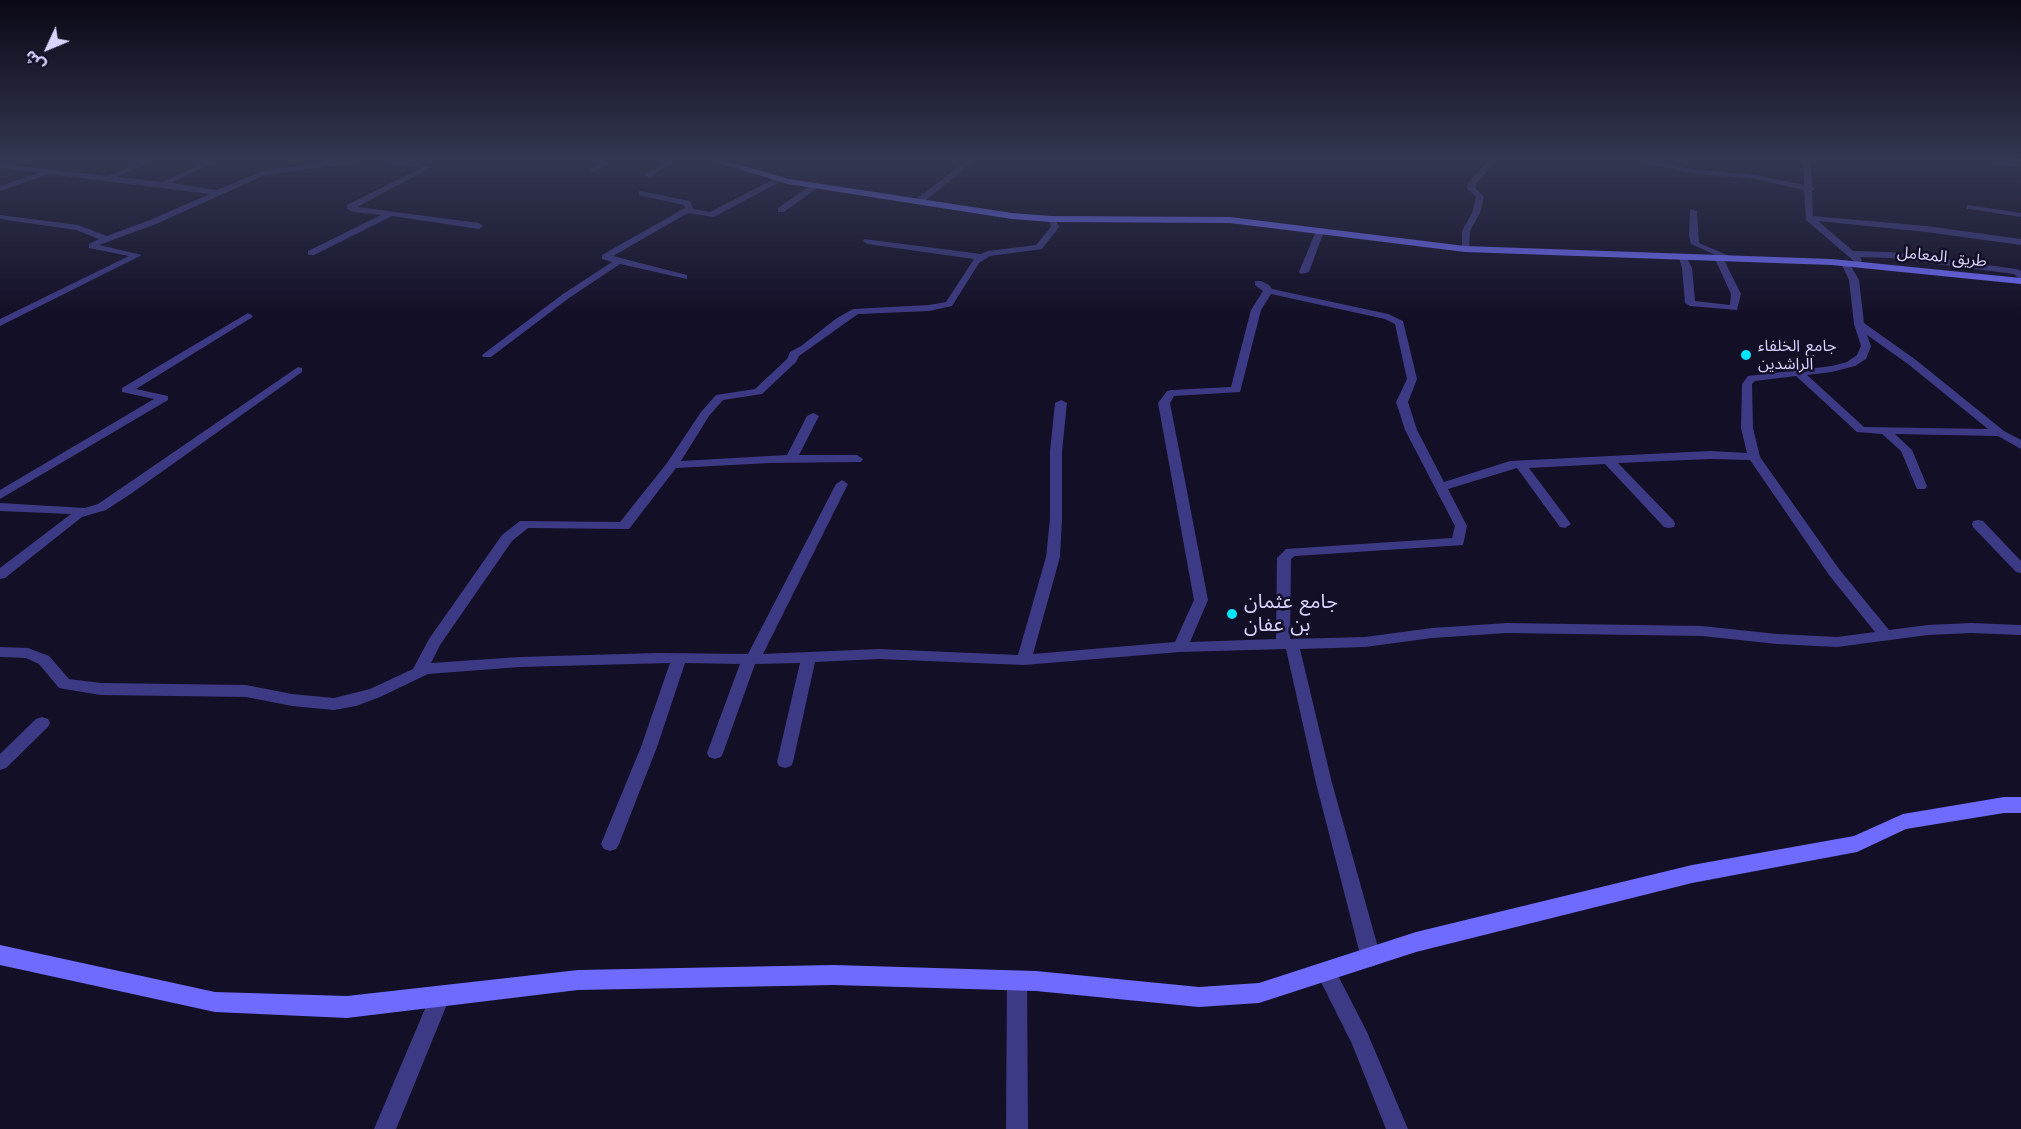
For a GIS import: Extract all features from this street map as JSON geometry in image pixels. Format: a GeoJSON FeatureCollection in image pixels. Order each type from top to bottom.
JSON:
{"type":"FeatureCollection","features":[{"type":"Feature","properties":{"kind":"main road","name":"طريق المعامل"},"geometry":{"type":"LineString","coordinates":[[996,214],[1051,219],[1219,219],[1465,249],[1719,259],[1848,258],[1861,264],[2021,279]]}},
{"type":"Feature","properties":{"kind":"main road"},"geometry":{"type":"LineString","coordinates":[[0,955],[215,1002],[347,1007],[578,980],[834,975],[1017,981],[1199,997],[1259,993],[1416,942],[1692,874],[1857,844],[1903,822],[2004,805],[2021,805]]}},
{"type":"Feature","properties":{"kind":"street"},"geometry":{"type":"LineString","coordinates":[[0,323],[138,256],[136,253],[93,246],[169,214]]}},
{"type":"Feature","properties":{"kind":"street"},"geometry":{"type":"LineString","coordinates":[[311,253],[391,214]]}},
{"type":"Feature","properties":{"kind":"street"},"geometry":{"type":"LineString","coordinates":[[397,214],[479,226]]}},
{"type":"Feature","properties":{"kind":"street"},"geometry":{"type":"LineString","coordinates":[[681,214],[605,257],[684,277]]}},
{"type":"Feature","properties":{"kind":"street"},"geometry":{"type":"LineString","coordinates":[[1465,249],[1466,231],[1476,214]]}},
{"type":"Feature","properties":{"kind":"street"},"geometry":{"type":"LineString","coordinates":[[1693,214],[1695,244],[1732,259]]}},
{"type":"Feature","properties":{"kind":"street"},"geometry":{"type":"LineString","coordinates":[[1809,214],[1809,218],[1848,258],[1854,280],[1859,324],[1866,346],[1862,357],[1851,364],[1800,374],[1752,378],[1747,384],[1746,428],[1754,457],[1834,572],[1887,637]]}},
{"type":"Feature","properties":{"kind":"street"},"geometry":{"type":"LineString","coordinates":[[0,217],[78,228],[106,239]]}},
{"type":"Feature","properties":{"kind":"street"},"geometry":{"type":"LineString","coordinates":[[1809,218],[1926,229],[2021,242]]}},
{"type":"Feature","properties":{"kind":"street"},"geometry":{"type":"LineString","coordinates":[[867,242],[981,257],[1039,247],[1055,227],[1051,219]]}},
{"type":"Feature","properties":{"kind":"street"},"geometry":{"type":"LineString","coordinates":[[1304,272],[1320,231]]}},
{"type":"Feature","properties":{"kind":"street"},"geometry":{"type":"LineString","coordinates":[[1848,258],[1890,255],[2017,272],[2021,279]]}},
{"type":"Feature","properties":{"kind":"street"},"geometry":{"type":"LineString","coordinates":[[418,673],[434,643],[507,538],[525,524],[624,526],[672,465],[705,414],[720,397],[758,392],[792,360],[794,354],[856,311],[929,308],[949,304],[976,261],[981,257]]}},
{"type":"Feature","properties":{"kind":"street"},"geometry":{"type":"LineString","coordinates":[[1683,258],[1687,268],[1690,303],[1734,308],[1736,294],[1719,259]]}},
{"type":"Feature","properties":{"kind":"street"},"geometry":{"type":"LineString","coordinates":[[487,355],[566,296],[619,261]]}},
{"type":"Feature","properties":{"kind":"street"},"geometry":{"type":"LineString","coordinates":[[1258,283],[1266,287],[1268,291],[1388,316],[1400,323],[1412,379],[1402,402],[1411,430],[1461,526],[1458,542],[1291,552],[1284,558],[1287,644],[1371,958]]}},
{"type":"Feature","properties":{"kind":"street"},"geometry":{"type":"LineString","coordinates":[[1180,647],[1201,600],[1164,403],[1171,393],[1236,390],[1256,310],[1268,291]]}},
{"type":"Feature","properties":{"kind":"street"},"geometry":{"type":"LineString","coordinates":[[0,495],[164,398],[126,390],[248,316]]}},
{"type":"Feature","properties":{"kind":"street"},"geometry":{"type":"LineString","coordinates":[[1859,324],[1912,362],[2000,433],[2021,445]]}},
{"type":"Feature","properties":{"kind":"street"},"geometry":{"type":"LineString","coordinates":[[0,575],[80,514],[102,507],[120,496],[298,370]]}},
{"type":"Feature","properties":{"kind":"street"},"geometry":{"type":"LineString","coordinates":[[1800,374],[1862,430],[2000,433]]}},
{"type":"Feature","properties":{"kind":"street"},"geometry":{"type":"LineString","coordinates":[[1024,660],[1053,557],[1056,519],[1056,452],[1061,403]]}},
{"type":"Feature","properties":{"kind":"street"},"geometry":{"type":"LineString","coordinates":[[791,459],[813,416]]}},
{"type":"Feature","properties":{"kind":"street"},"geometry":{"type":"LineString","coordinates":[[1884,430],[1906,450],[1921,486]]}},
{"type":"Feature","properties":{"kind":"street"},"geometry":{"type":"LineString","coordinates":[[1440,487],[1510,465],[1710,455],[1754,457]]}},
{"type":"Feature","properties":{"kind":"street"},"geometry":{"type":"LineString","coordinates":[[672,465],[791,459],[857,459]]}},
{"type":"Feature","properties":{"kind":"street"},"geometry":{"type":"LineString","coordinates":[[1608,460],[1669,525]]}},
{"type":"Feature","properties":{"kind":"street"},"geometry":{"type":"LineString","coordinates":[[1521,465],[1564,524]]}},
{"type":"Feature","properties":{"kind":"street"},"geometry":{"type":"LineString","coordinates":[[715,753],[751,659],[842,484]]}},
{"type":"Feature","properties":{"kind":"street"},"geometry":{"type":"LineString","coordinates":[[0,507],[76,510],[80,511],[80,514]]}},
{"type":"Feature","properties":{"kind":"street"},"geometry":{"type":"LineString","coordinates":[[1978,524],[2021,569]]}},
{"type":"Feature","properties":{"kind":"street"},"geometry":{"type":"LineString","coordinates":[[0,652],[28,653],[44,660],[64,684],[101,689],[246,691],[292,700],[334,704],[356,700],[426,669],[520,662],[679,658],[751,659],[879,654],[1024,660],[1180,647],[1365,642],[1432,633],[1507,628],[1702,631],[1777,639],[1837,642],[1928,630],[1971,628],[2021,630]]}},
{"type":"Feature","properties":{"kind":"street"},"geometry":{"type":"LineString","coordinates":[[786,762],[809,657]]}},
{"type":"Feature","properties":{"kind":"street"},"geometry":{"type":"LineString","coordinates":[[610,844],[649,747],[679,658]]}},
{"type":"Feature","properties":{"kind":"street"},"geometry":{"type":"LineString","coordinates":[[0,764],[42,723]]}},
{"type":"Feature","properties":{"kind":"street"},"geometry":{"type":"LineString","coordinates":[[1326,972],[1360,1039],[1397,1129]]}},
{"type":"Feature","properties":{"kind":"street"},"geometry":{"type":"LineString","coordinates":[[1017,981],[1017,1129]]}},
{"type":"Feature","properties":{"kind":"street"},"geometry":{"type":"LineString","coordinates":[[386,1129],[440,997]]}},
{"type":"Feature","properties":{"kind":"place","name":"جامع الخلفاء الراشدين"},"geometry":{"type":"Point","coordinates":[1746,355]}},
{"type":"Feature","properties":{"kind":"place","name":"جامع عثمان بن عفان"},"geometry":{"type":"Point","coordinates":[1232,614]}}]}
